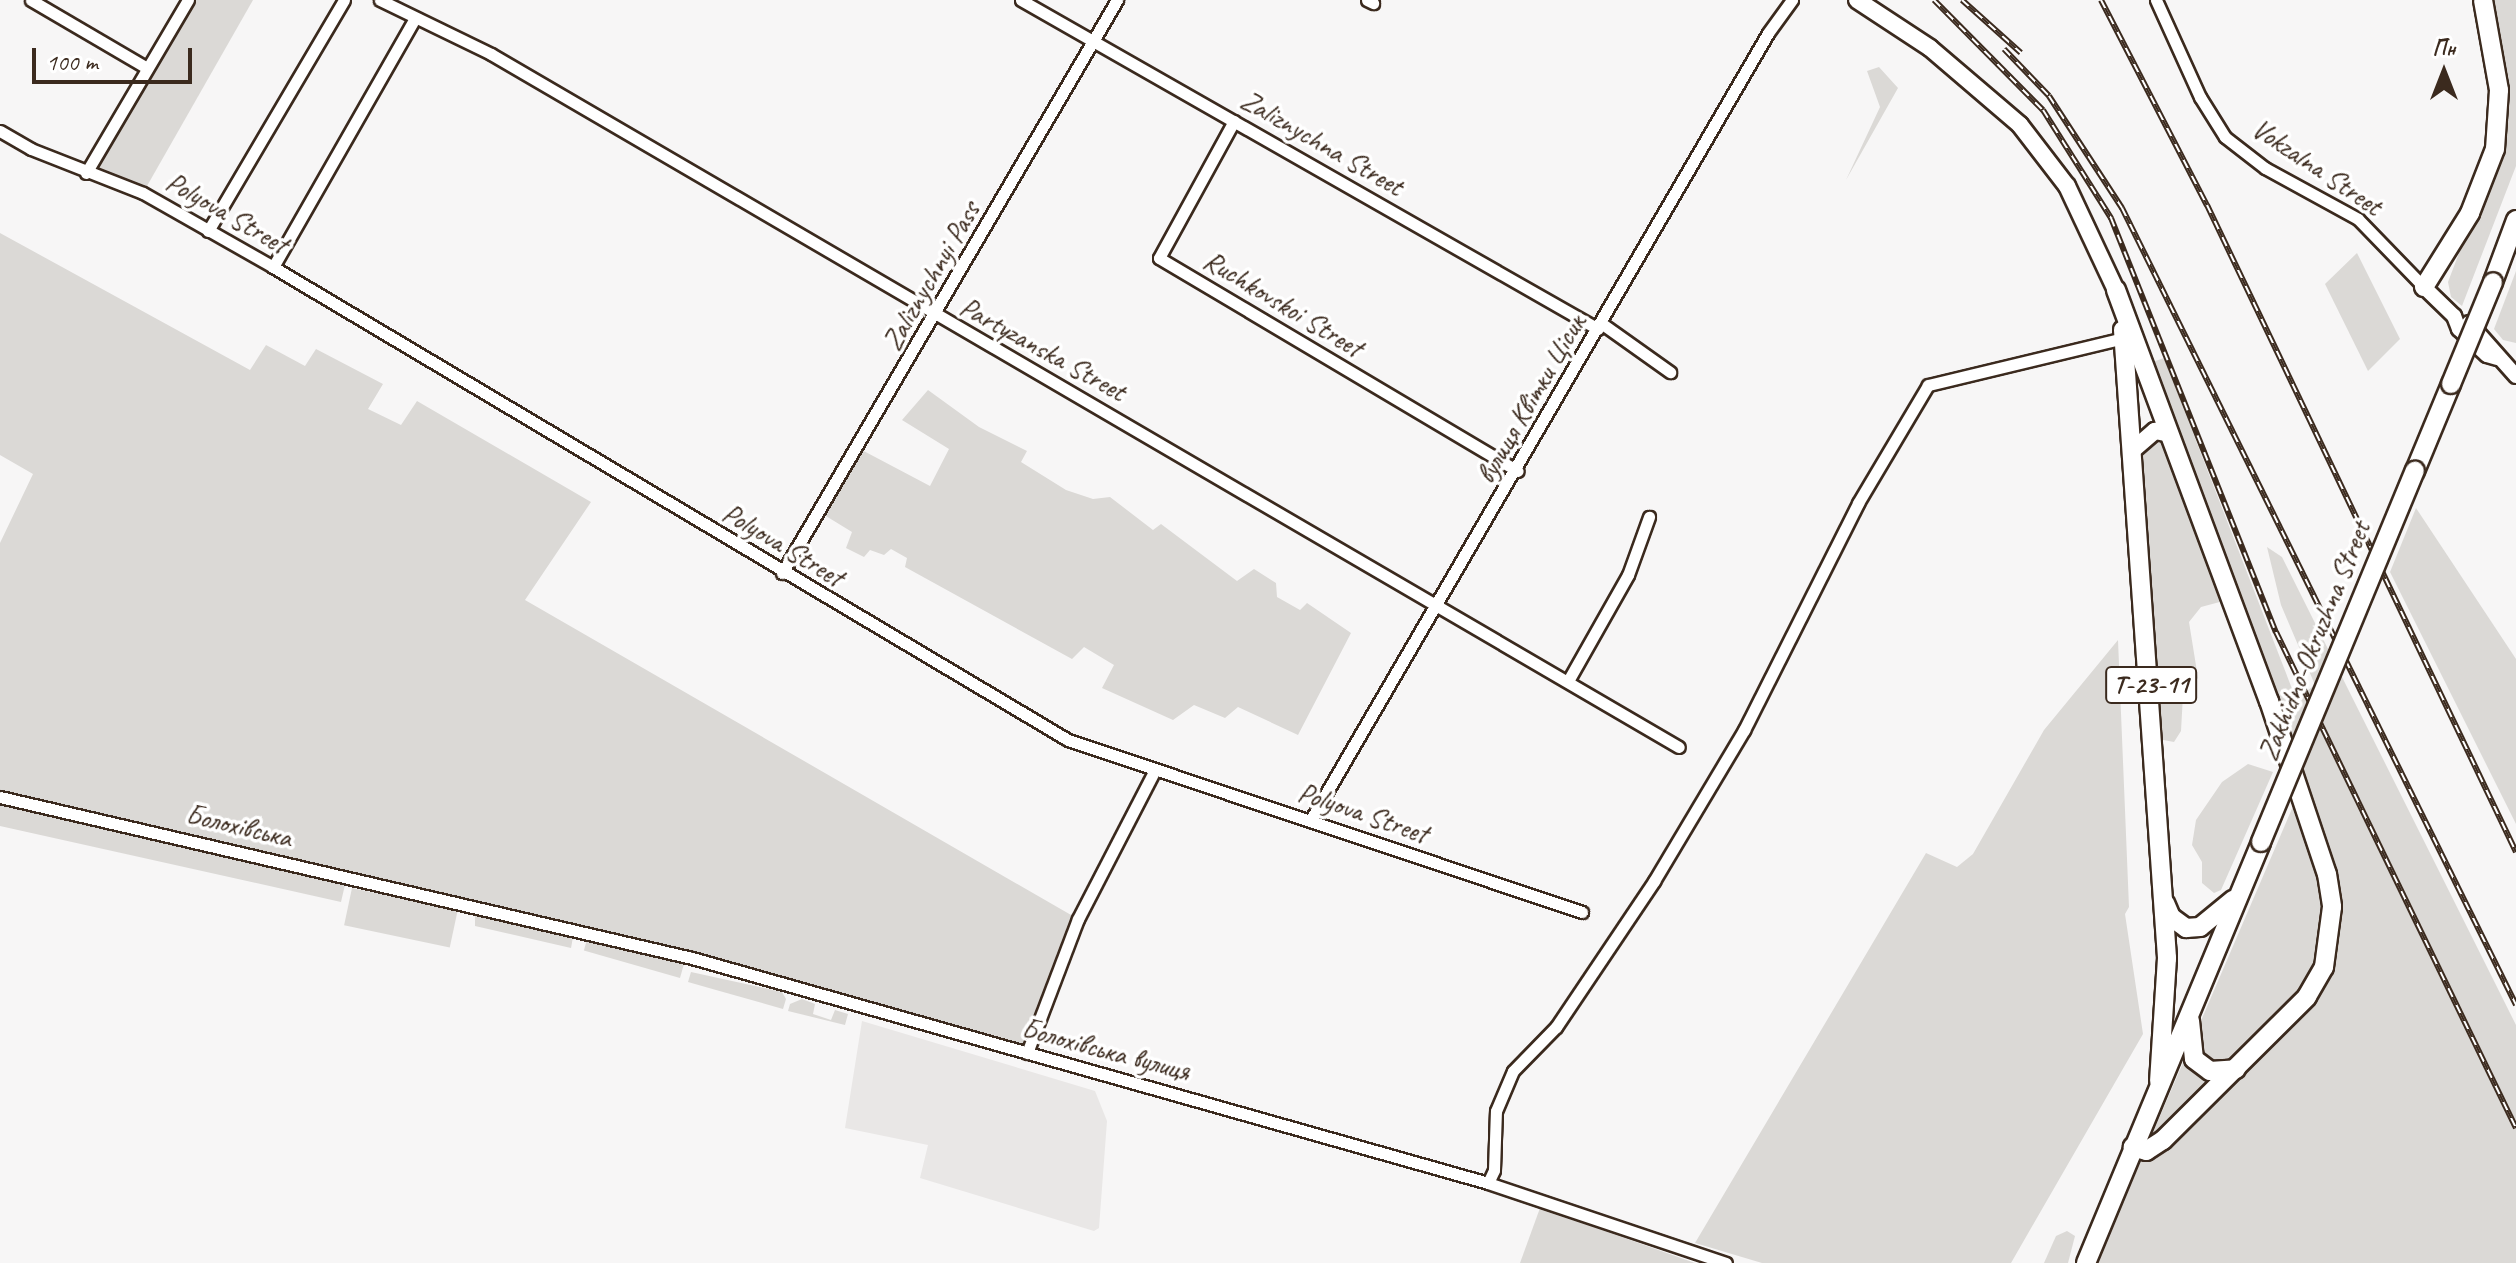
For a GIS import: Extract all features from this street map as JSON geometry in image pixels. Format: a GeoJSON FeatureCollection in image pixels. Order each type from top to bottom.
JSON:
{"type":"FeatureCollection","features":[{"type":"Feature","properties":{"kind":"main road","name":"Т-23-11"},"geometry":{"type":"LineString","coordinates":[[1857,0],[1930,48],[2020,125],[2067,186],[2116,290],[2129,337],[2170,434],[2269,701],[2331,892],[2330,941],[2317,982],[2236,1069],[2157,1145],[2146,1151],[2133,1147]]}},
{"type":"Feature","properties":{"kind":"main road"},"geometry":{"type":"LineString","coordinates":[[2424,287],[2470,213],[2495,149],[2499,90],[2483,0]]}},
{"type":"Feature","properties":{"kind":"main road","name":"Zakhidno-Okruzhna Street"},"geometry":{"type":"LineString","coordinates":[[2159,1081],[2415,471],[2516,220]]}},
{"type":"Feature","properties":{"kind":"main road","name":"Т-23-11"},"geometry":{"type":"LineString","coordinates":[[2086,1263],[2159,1081],[2167,1004],[2129,337]]}},
{"type":"Feature","properties":{"kind":"main road"},"geometry":{"type":"LineString","coordinates":[[2134,449],[2155,431],[2170,434]]}},
{"type":"Feature","properties":{"kind":"main road"},"geometry":{"type":"LineString","coordinates":[[2162,881],[2166,907],[2186,928],[2200,927],[2238,895]]}},
{"type":"Feature","properties":{"kind":"main road"},"geometry":{"type":"LineString","coordinates":[[2194,1002],[2188,1039],[2194,1059],[2210,1071],[2236,1069]]}},
{"type":"Feature","properties":{"kind":"street"},"geometry":{"type":"LineString","coordinates":[[31,0],[147,68]]}},
{"type":"Feature","properties":{"kind":"street"},"geometry":{"type":"LineString","coordinates":[[86,173],[188,0]]}},
{"type":"Feature","properties":{"kind":"street"},"geometry":{"type":"LineString","coordinates":[[208,231],[344,0]]}},
{"type":"Feature","properties":{"kind":"street","name":"Partyzanska Street"},"geometry":{"type":"LineString","coordinates":[[380,0],[491,54],[936,317],[1025,362],[1679,747]]}},
{"type":"Feature","properties":{"kind":"street","name":"Zaliznychna Street"},"geometry":{"type":"LineString","coordinates":[[1021,0],[1600,326],[1670,372]]}},
{"type":"Feature","properties":{"kind":"street","name":"Zaliznychnyi Pass"},"geometry":{"type":"LineString","coordinates":[[782,573],[936,317],[1117,0]]}},
{"type":"Feature","properties":{"kind":"street","name":"вулиця Квітки Цісик"},"geometry":{"type":"LineString","coordinates":[[1310,821],[1518,471],[1768,33],[1792,0]]}},
{"type":"Feature","properties":{"kind":"street","name":"Vokzalna Street"},"geometry":{"type":"LineString","coordinates":[[2156,0],[2200,97],[2225,137],[2265,168],[2358,219],[2454,316],[2485,338],[2497,358],[2516,376]]}},
{"type":"Feature","properties":{"kind":"street"},"geometry":{"type":"LineString","coordinates":[[273,267],[415,18]]}},
{"type":"Feature","properties":{"kind":"street","name":"Ruchkovskoi Street"},"geometry":{"type":"LineString","coordinates":[[1234,121],[1159,258],[1518,471]]}},
{"type":"Feature","properties":{"kind":"street","name":"Polyova Street"},"geometry":{"type":"LineString","coordinates":[[0,131],[86,173],[143,193],[273,267],[782,573],[1068,740],[1154,772],[1182,776],[1582,912]]}},
{"type":"Feature","properties":{"kind":"street"},"geometry":{"type":"LineString","coordinates":[[1488,1183],[1494,1170],[1496,1111],[1513,1071],[1556,1027],[1654,881],[1744,730],[1858,503],[1928,385],[2129,337]]}},
{"type":"Feature","properties":{"kind":"street"},"geometry":{"type":"LineString","coordinates":[[1568,681],[1628,575],[1649,517]]}},
{"type":"Feature","properties":{"kind":"street"},"geometry":{"type":"LineString","coordinates":[[1027,1053],[1078,919],[1154,772]]}},
{"type":"Feature","properties":{"kind":"street","name":"Болохівська"},"geometry":{"type":"LineString","coordinates":[[0,797],[468,903]]}},
{"type":"Feature","properties":{"kind":"street","name":"Болохівська вулиця"},"geometry":{"type":"LineString","coordinates":[[468,903],[692,958],[1488,1183],[1726,1263]]}},
{"type":"Feature","properties":{"kind":"shaded area"},"geometry":{"type":"Polygon","coordinates":[[[188,0],[253,0],[143,193],[86,173],[188,0]]]}},
{"type":"Feature","properties":{"kind":"shaded area"},"geometry":{"type":"Polygon","coordinates":[[[2491,0],[2516,0],[2516,166],[2462,306],[2451,297],[2448,282],[2504,135],[2509,79],[2491,0]]]}},
{"type":"Feature","properties":{"kind":"shaded area"},"geometry":{"type":"Polygon","coordinates":[[[1879,67],[1898,88],[1846,180],[1880,107],[1867,71],[1879,67]]]}},
{"type":"Feature","properties":{"kind":"shaded area"},"geometry":{"type":"Polygon","coordinates":[[[0,233],[250,370],[266,345],[305,366],[316,349],[383,384],[368,409],[401,425],[417,401],[591,502],[525,600],[1078,919],[1027,1053],[347,876],[341,902],[0,826],[0,543],[33,474],[0,455],[0,233]]]}},
{"type":"Feature","properties":{"kind":"shaded area"},"geometry":{"type":"Polygon","coordinates":[[[2357,253],[2400,339],[2368,371],[2325,284],[2357,253]]]}},
{"type":"Feature","properties":{"kind":"shaded area"},"geometry":{"type":"Polygon","coordinates":[[[2516,271],[2516,343],[2503,340],[2494,329],[2516,271]]]}},
{"type":"Feature","properties":{"kind":"shaded area"},"geometry":{"type":"Polygon","coordinates":[[[2164,358],[2296,699],[2315,685],[2281,605],[2267,547],[2282,557],[2516,1025],[2516,1263],[2097,1263],[2300,790],[2231,599],[2201,607],[2189,622],[2198,678],[2183,695],[2181,731],[2174,742],[2158,739],[2139,469],[2141,447],[2169,434],[2144,365],[2164,358]]]}},
{"type":"Feature","properties":{"kind":"shaded area"},"geometry":{"type":"Polygon","coordinates":[[[928,390],[979,427],[1027,451],[1021,462],[1066,490],[1093,499],[1110,497],[1153,530],[1161,524],[1237,581],[1254,569],[1276,583],[1277,597],[1300,610],[1307,603],[1351,633],[1298,735],[1238,707],[1225,718],[1194,705],[1173,720],[1102,688],[1114,665],[1084,647],[1072,659],[905,567],[907,558],[891,549],[884,555],[870,550],[864,557],[846,548],[852,532],[821,513],[858,448],[930,486],[949,449],[902,420],[928,390]]]}},
{"type":"Feature","properties":{"kind":"shaded area"},"geometry":{"type":"Polygon","coordinates":[[[2416,508],[2516,659],[2516,824],[2390,572],[2416,508]]]}},
{"type":"Feature","properties":{"kind":"shaded area"},"geometry":{"type":"Polygon","coordinates":[[[2118,640],[2129,907],[2125,914],[2143,1034],[2011,1263],[1762,1263],[1695,1243],[1926,853],[1957,867],[1973,854],[2044,730],[2118,640]]]}},
{"type":"Feature","properties":{"kind":"shaded area"},"geometry":{"type":"Polygon","coordinates":[[[2248,764],[2273,772],[2221,890],[2214,893],[2202,883],[2202,862],[2192,845],[2196,820],[2222,782],[2248,764]]]}},
{"type":"Feature","properties":{"kind":"shaded area"},"geometry":{"type":"Polygon","coordinates":[[[352,888],[458,910],[450,948],[344,925],[352,888]]]}},
{"type":"Feature","properties":{"kind":"shaded area"},"geometry":{"type":"Polygon","coordinates":[[[475,911],[573,937],[571,948],[475,926],[475,911]]]}},
{"type":"Feature","properties":{"kind":"shaded area"},"geometry":{"type":"Polygon","coordinates":[[[588,936],[684,964],[680,978],[584,950],[588,936]]]}},
{"type":"Feature","properties":{"kind":"shaded area"},"geometry":{"type":"Polygon","coordinates":[[[691,972],[782,992],[786,999],[783,1009],[688,982],[691,972]]]}},
{"type":"Feature","properties":{"kind":"shaded area"},"geometry":{"type":"Polygon","coordinates":[[[802,999],[815,1004],[813,1014],[831,1020],[835,1010],[848,1014],[845,1025],[788,1011],[790,1004],[802,999]]]}},
{"type":"Feature","properties":{"kind":"shaded area"},"geometry":{"type":"Polygon","coordinates":[[[862,1021],[1095,1091],[1107,1121],[1099,1228],[1094,1231],[920,1178],[928,1145],[845,1128],[862,1021]]]}},
{"type":"Feature","properties":{"kind":"shaded area"},"geometry":{"type":"Polygon","coordinates":[[[1540,1208],[1695,1263],[1520,1263],[1540,1208]]]}},
{"type":"Feature","properties":{"kind":"shaded area"},"geometry":{"type":"Polygon","coordinates":[[[2067,1231],[2075,1236],[2068,1263],[2044,1263],[2056,1236],[2067,1231]]]}},
{"type":"Feature","properties":{"kind":"railway"},"geometry":{"type":"LineString","coordinates":[[1934,0],[2043,110],[2111,218],[2276,632],[2516,1128]]}},
{"type":"Feature","properties":{"kind":"railway"},"geometry":{"type":"LineString","coordinates":[[1962,0],[2021,53]]}},
{"type":"Feature","properties":{"kind":"railway"},"geometry":{"type":"LineString","coordinates":[[2101,0],[2207,205],[2516,852]]}},
{"type":"Feature","properties":{"kind":"railway"},"geometry":{"type":"LineString","coordinates":[[2004,49],[2049,96],[2122,208],[2516,1005]]}}]}
